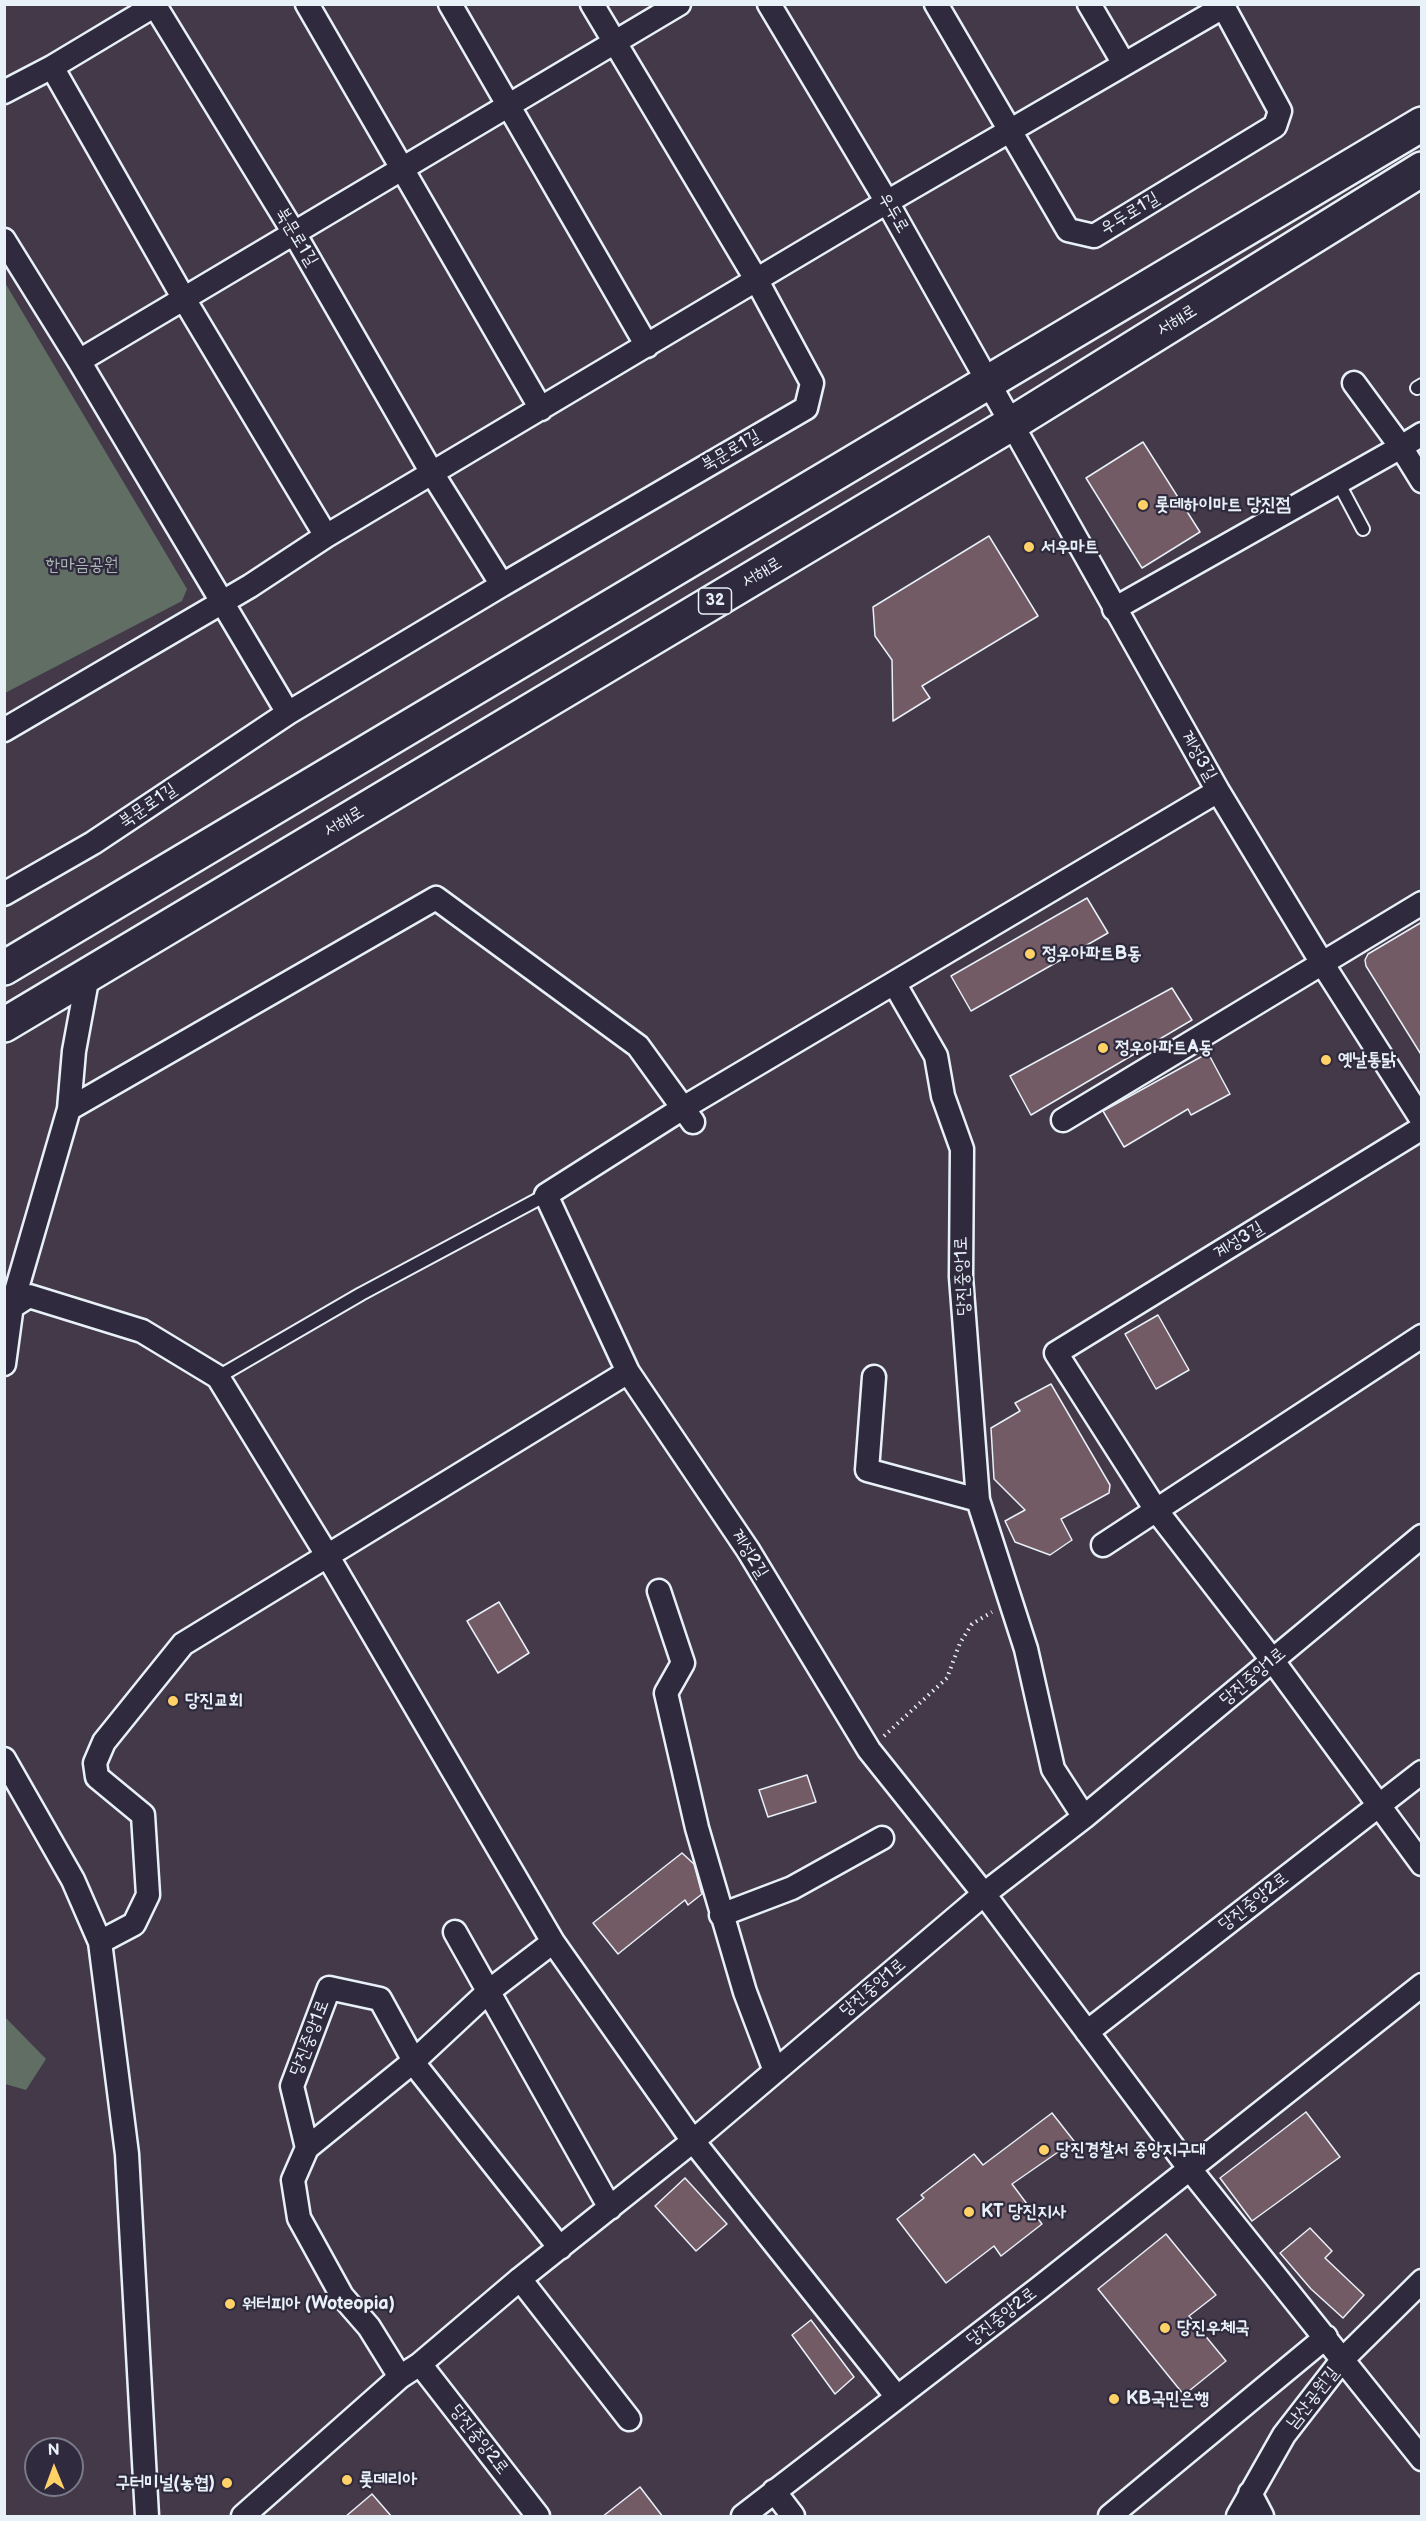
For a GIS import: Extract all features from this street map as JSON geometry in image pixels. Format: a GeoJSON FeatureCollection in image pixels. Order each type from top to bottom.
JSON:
{"type":"FeatureCollection","features":[{"type":"Feature","properties":{"kind":"main road"},"geometry":{"type":"LineString","coordinates":[[4,968],[1422,124]]}},
{"type":"Feature","properties":{"kind":"main road","name":"서해로"},"geometry":{"type":"LineString","coordinates":[[4,1025],[1011,424],[1422,169]]}},
{"type":"Feature","properties":{"kind":"street"},"geometry":{"type":"LineString","coordinates":[[308,4],[542,409]]}},
{"type":"Feature","properties":{"kind":"street"},"geometry":{"type":"LineString","coordinates":[[450,4],[647,346]]}},
{"type":"Feature","properties":{"kind":"street","name":"북문로1길"},"geometry":{"type":"LineString","coordinates":[[4,894],[93,843],[288,713],[806,408],[812,383],[757,280],[592,4]]}},
{"type":"Feature","properties":{"kind":"street"},"geometry":{"type":"LineString","coordinates":[[79,361],[679,4]]}},
{"type":"Feature","properties":{"kind":"street","name":"우두로"},"geometry":{"type":"LineString","coordinates":[[769,4],[887,202],[1011,424]]}},
{"type":"Feature","properties":{"kind":"street","name":"우두로1길"},"geometry":{"type":"LineString","coordinates":[[936,4],[1068,230],[1095,236],[1275,126],[1280,111],[1222,5]]}},
{"type":"Feature","properties":{"kind":"street"},"geometry":{"type":"LineString","coordinates":[[1089,4],[1124,64]]}},
{"type":"Feature","properties":{"kind":"street"},"geometry":{"type":"LineString","coordinates":[[4,92],[52,67],[156,5]]}},
{"type":"Feature","properties":{"kind":"street","name":"북문로1길"},"geometry":{"type":"LineString","coordinates":[[156,5],[294,233],[432,473],[502,585]]}},
{"type":"Feature","properties":{"kind":"street"},"geometry":{"type":"LineString","coordinates":[[4,730],[221,603],[326,536],[887,202],[1222,5]]}},
{"type":"Feature","properties":{"kind":"street"},"geometry":{"type":"LineString","coordinates":[[52,67],[184,298],[326,536]]}},
{"type":"Feature","properties":{"kind":"street"},"geometry":{"type":"LineString","coordinates":[[4,240],[79,361],[288,713]]}},
{"type":"Feature","properties":{"kind":"street"},"geometry":{"type":"LineString","coordinates":[[1354,383],[1401,447],[1422,481]]}},
{"type":"Feature","properties":{"kind":"street","name":"계성3길"},"geometry":{"type":"LineString","coordinates":[[1011,424],[1218,791],[1322,963],[1422,1120]]}},
{"type":"Feature","properties":{"kind":"street"},"geometry":{"type":"LineString","coordinates":[[1114,609],[1422,434]]}},
{"type":"Feature","properties":{"kind":"street"},"geometry":{"type":"LineString","coordinates":[[546,1195],[688,1115],[894,983],[1218,791]]}},
{"type":"Feature","properties":{"kind":"street"},"geometry":{"type":"LineString","coordinates":[[69,1109],[436,898],[638,1046],[688,1115]]}},
{"type":"Feature","properties":{"kind":"street"},"geometry":{"type":"LineString","coordinates":[[1063,1120],[1422,903]]}},
{"type":"Feature","properties":{"kind":"street"},"geometry":{"type":"LineString","coordinates":[[4,1364],[8,1308],[69,1109],[74,1052],[88,975]]}},
{"type":"Feature","properties":{"kind":"street","name":"당진중앙1로"},"geometry":{"type":"LineString","coordinates":[[894,983],[936,1056],[943,1096],[962,1149],[961,1276],[978,1500],[1026,1649],[1053,1769],[1084,1817]]}},
{"type":"Feature","properties":{"kind":"street","name":"계성3길"},"geometry":{"type":"LineString","coordinates":[[1156,1510],[1056,1353],[1422,1128]]}},
{"type":"Feature","properties":{"kind":"street","name":"계성2길"},"geometry":{"type":"LineString","coordinates":[[546,1195],[628,1372],[747,1550],[869,1750],[984,1894]]}},
{"type":"Feature","properties":{"kind":"street"},"geometry":{"type":"LineString","coordinates":[[8,1308],[29,1296],[142,1331],[218,1377],[327,1555],[554,1942],[693,2141],[897,2397]]}},
{"type":"Feature","properties":{"kind":"street"},"geometry":{"type":"LineString","coordinates":[[1104,1545],[1422,1336]]}},
{"type":"Feature","properties":{"kind":"street"},"geometry":{"type":"LineString","coordinates":[[100,1942],[134,1924],[148,1895],[143,1815],[97,1777],[95,1763],[104,1742],[183,1644],[628,1372]]}},
{"type":"Feature","properties":{"kind":"street"},"geometry":{"type":"LineString","coordinates":[[874,1377],[867,1470],[978,1500]]}},
{"type":"Feature","properties":{"kind":"street"},"geometry":{"type":"LineString","coordinates":[[1156,1510],[1273,1661],[1422,1864]]}},
{"type":"Feature","properties":{"kind":"street","name":"당진중앙1로"},"geometry":{"type":"LineString","coordinates":[[243,2517],[400,2377],[420,2364],[520,2279],[693,2141],[984,1894],[1084,1817],[1422,1536]]}},
{"type":"Feature","properties":{"kind":"street"},"geometry":{"type":"LineString","coordinates":[[659,1591],[683,1663],[666,1693],[697,1828],[721,1915],[775,2071]]}},
{"type":"Feature","properties":{"kind":"street"},"geometry":{"type":"LineString","coordinates":[[4,1759],[73,1880],[100,1942],[128,2154],[147,2517]]}},
{"type":"Feature","properties":{"kind":"street","name":"당진중앙2로"},"geometry":{"type":"LineString","coordinates":[[1087,2032],[1422,1772]]}},
{"type":"Feature","properties":{"kind":"street"},"geometry":{"type":"LineString","coordinates":[[721,1915],[792,1888],[882,1838]]}},
{"type":"Feature","properties":{"kind":"street"},"geometry":{"type":"LineString","coordinates":[[984,1894],[1189,2168],[1343,2359],[1422,2281]]}},
{"type":"Feature","properties":{"kind":"street"},"geometry":{"type":"LineString","coordinates":[[455,1932],[610,2208]]}},
{"type":"Feature","properties":{"kind":"street"},"geometry":{"type":"LineString","coordinates":[[400,2377],[369,2327],[342,2296],[299,2218],[293,2180],[307,2148],[414,2061],[489,1991],[554,1942]]}},
{"type":"Feature","properties":{"kind":"street","name":"당진중앙2로"},"geometry":{"type":"LineString","coordinates":[[742,2517],[1422,1985]]}},
{"type":"Feature","properties":{"kind":"street","name":"당진중앙1로"},"geometry":{"type":"LineString","coordinates":[[307,2148],[292,2086],[329,1988],[380,1999],[414,2061],[560,2248]]}},
{"type":"Feature","properties":{"kind":"street"},"geometry":{"type":"LineString","coordinates":[[520,2279],[629,2419]]}},
{"type":"Feature","properties":{"kind":"street"},"geometry":{"type":"LineString","coordinates":[[1110,2517],[1326,2337]]}},
{"type":"Feature","properties":{"kind":"street","name":"남산공원길"},"geometry":{"type":"LineString","coordinates":[[1238,2517],[1284,2435],[1343,2359],[1422,2459]]}},
{"type":"Feature","properties":{"kind":"street","name":"당진중앙2로"},"geometry":{"type":"LineString","coordinates":[[420,2364],[538,2517]]}},
{"type":"Feature","properties":{"kind":"street"},"geometry":{"type":"LineString","coordinates":[[774,2491],[793,2517]]}},
{"type":"Feature","properties":{"kind":"street"},"geometry":{"type":"LineString","coordinates":[[1251,2493],[1262,2517]]}},
{"type":"Feature","properties":{"kind":"lane"},"geometry":{"type":"LineString","coordinates":[[1338,482],[1363,529]]}},
{"type":"Feature","properties":{"kind":"lane"},"geometry":{"type":"LineString","coordinates":[[218,1377],[361,1294],[546,1195]]}},
{"type":"Feature","properties":{"kind":"path"},"geometry":{"type":"LineString","coordinates":[[869,1750],[947,1678],[960,1643],[972,1624],[1011,1601]]}},
{"type":"Feature","properties":{"kind":"green space","name":"한마음공원"},"geometry":{"type":"Polygon","coordinates":[[[4,281],[187,589],[182,601],[5,693],[4,281]]]}},
{"type":"Feature","properties":{"kind":"green space"},"geometry":{"type":"Polygon","coordinates":[[[5,2017],[46,2059],[26,2090],[5,2084],[5,2017]]]}},
{"type":"Feature","properties":{"kind":"building","name":"롯데하이마트 당진점"},"geometry":{"type":"Polygon","coordinates":[[[1143,442],[1200,532],[1142,568],[1086,478],[1143,442]]]}},
{"type":"Feature","properties":{"kind":"building"},"geometry":{"type":"Polygon","coordinates":[[[989,536],[1038,616],[922,686],[930,698],[893,721],[892,660],[875,636],[873,607],[989,536]]]}},
{"type":"Feature","properties":{"kind":"building","name":"정우아파트B동"},"geometry":{"type":"Polygon","coordinates":[[[1087,898],[1108,933],[971,1011],[951,976],[1087,898]]]}},
{"type":"Feature","properties":{"kind":"building"},"geometry":{"type":"Polygon","coordinates":[[[1422,922],[1422,1056],[1366,966],[1365,960],[1368,954],[1422,922]]]}},
{"type":"Feature","properties":{"kind":"building","name":"정우아파트A동"},"geometry":{"type":"Polygon","coordinates":[[[1172,988],[1192,1020],[1031,1115],[1010,1076],[1172,988]]]}},
{"type":"Feature","properties":{"kind":"building"},"geometry":{"type":"Polygon","coordinates":[[[1208,1053],[1230,1094],[1191,1115],[1188,1109],[1124,1147],[1103,1111],[1208,1053]]]}},
{"type":"Feature","properties":{"kind":"building"},"geometry":{"type":"Polygon","coordinates":[[[1158,1315],[1189,1370],[1156,1389],[1125,1334],[1158,1315]]]}},
{"type":"Feature","properties":{"kind":"building"},"geometry":{"type":"Polygon","coordinates":[[[1051,1384],[1110,1485],[1109,1493],[1061,1519],[1072,1540],[1050,1555],[1015,1542],[1005,1521],[1025,1510],[994,1479],[991,1428],[1020,1411],[1015,1403],[1051,1384]]]}},
{"type":"Feature","properties":{"kind":"building"},"geometry":{"type":"Polygon","coordinates":[[[499,1602],[529,1653],[498,1673],[467,1621],[499,1602]]]}},
{"type":"Feature","properties":{"kind":"building"},"geometry":{"type":"Polygon","coordinates":[[[807,1775],[816,1802],[768,1817],[759,1790],[807,1775]]]}},
{"type":"Feature","properties":{"kind":"building"},"geometry":{"type":"Polygon","coordinates":[[[682,1853],[694,1864],[702,1894],[688,1905],[685,1900],[618,1954],[593,1923],[682,1853]]]}},
{"type":"Feature","properties":{"kind":"building"},"geometry":{"type":"Polygon","coordinates":[[[1306,2112],[1340,2157],[1252,2221],[1220,2178],[1306,2112]]]}},
{"type":"Feature","properties":{"kind":"building","name":"KT 당진지사"},"geometry":{"type":"Polygon","coordinates":[[[1052,2113],[1074,2141],[1012,2184],[1042,2224],[1001,2256],[994,2246],[946,2283],[897,2219],[924,2198],[921,2195],[974,2154],[983,2165],[1052,2113]]]}},
{"type":"Feature","properties":{"kind":"building"},"geometry":{"type":"Polygon","coordinates":[[[685,2178],[727,2224],[696,2251],[655,2206],[685,2178]]]}},
{"type":"Feature","properties":{"kind":"building"},"geometry":{"type":"Polygon","coordinates":[[[1310,2228],[1332,2251],[1325,2258],[1364,2295],[1343,2318],[1311,2289],[1280,2253],[1310,2228]]]}},
{"type":"Feature","properties":{"kind":"building"},"geometry":{"type":"Polygon","coordinates":[[[1166,2234],[1216,2295],[1189,2316],[1226,2361],[1184,2395],[1098,2289],[1166,2234]]]}},
{"type":"Feature","properties":{"kind":"building"},"geometry":{"type":"Polygon","coordinates":[[[811,2320],[854,2377],[835,2394],[792,2335],[811,2320]]]}},
{"type":"Feature","properties":{"kind":"building"},"geometry":{"type":"Polygon","coordinates":[[[640,2487],[663,2517],[602,2517],[640,2487]]]}},
{"type":"Feature","properties":{"kind":"building"},"geometry":{"type":"Polygon","coordinates":[[[372,2494],[392,2517],[345,2517],[372,2494]]]}},
{"type":"Feature","properties":{"kind":"place","name":"롯데하이마트 당진점"},"geometry":{"type":"Point","coordinates":[1143,505]}},
{"type":"Feature","properties":{"kind":"place","name":"서우마트"},"geometry":{"type":"Point","coordinates":[1029,547]}},
{"type":"Feature","properties":{"kind":"place","name":"정우아파트B동"},"geometry":{"type":"Point","coordinates":[1030,954]}},
{"type":"Feature","properties":{"kind":"place","name":"정우아파트A동"},"geometry":{"type":"Point","coordinates":[1103,1048]}},
{"type":"Feature","properties":{"kind":"place","name":"옛날통닭"},"geometry":{"type":"Point","coordinates":[1326,1060]}},
{"type":"Feature","properties":{"kind":"place","name":"당진교회"},"geometry":{"type":"Point","coordinates":[173,1701]}},
{"type":"Feature","properties":{"kind":"place","name":"당진경찰서 중앙지구대"},"geometry":{"type":"Point","coordinates":[1044,2150]}},
{"type":"Feature","properties":{"kind":"place","name":"KT 당진지사"},"geometry":{"type":"Point","coordinates":[969,2212]}},
{"type":"Feature","properties":{"kind":"place","name":"워터피아 (Woteopia)"},"geometry":{"type":"Point","coordinates":[230,2304]}},
{"type":"Feature","properties":{"kind":"place","name":"당진우체국"},"geometry":{"type":"Point","coordinates":[1165,2328]}},
{"type":"Feature","properties":{"kind":"place","name":"KB국민은행"},"geometry":{"type":"Point","coordinates":[1114,2399]}},
{"type":"Feature","properties":{"kind":"place","name":"롯데리아"},"geometry":{"type":"Point","coordinates":[347,2480]}},
{"type":"Feature","properties":{"kind":"place","name":"구터미널(농협)"},"geometry":{"type":"Point","coordinates":[227,2483]}}]}
